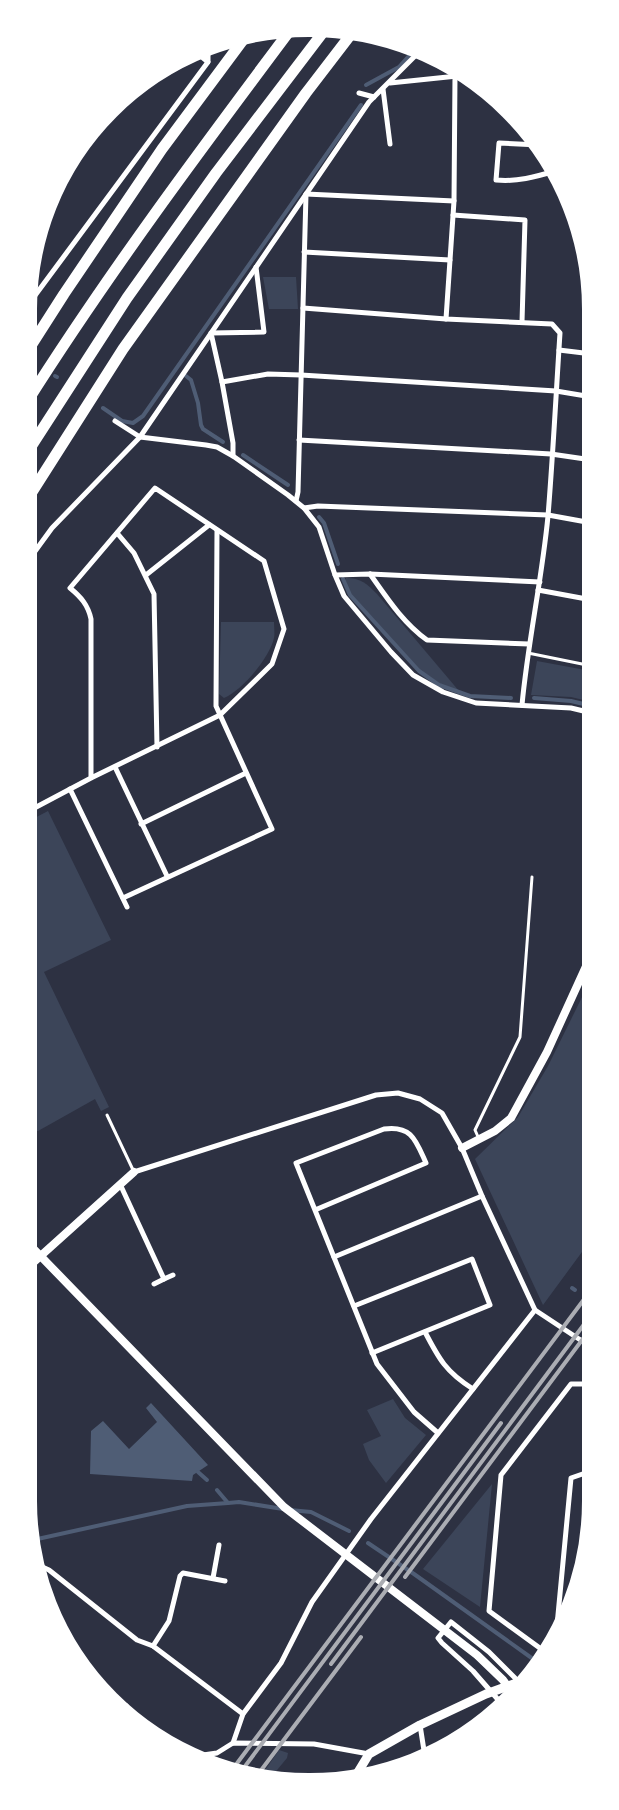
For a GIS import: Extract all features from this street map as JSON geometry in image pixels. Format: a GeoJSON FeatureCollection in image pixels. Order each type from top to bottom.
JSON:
{"type":"FeatureCollection","features":[{"type":"Feature","properties":{"kind":"highway"},"geometry":{"type":"LineString","coordinates":[[34,392],[177,183],[287,34]]}},
{"type":"Feature","properties":{"kind":"highway"},"geometry":{"type":"LineString","coordinates":[[34,442],[133,291],[216,173],[322,34]]}},
{"type":"Feature","properties":{"kind":"highway"},"geometry":{"type":"LineString","coordinates":[[34,489],[123,349],[306,93],[349,37]]}},
{"type":"Feature","properties":{"kind":"highway"},"geometry":{"type":"LineString","coordinates":[[34,341],[162,149],[241,42]]}},
{"type":"Feature","properties":{"kind":"main road"},"geometry":{"type":"LineString","coordinates":[[358,1772],[369,1754],[420,1725],[492,1691],[515,1684]]}},
{"type":"Feature","properties":{"kind":"street"},"geometry":{"type":"LineString","coordinates":[[34,297],[208,62],[208,53]]}},
{"type":"Feature","properties":{"kind":"street"},"geometry":{"type":"LineString","coordinates":[[34,553],[52,528],[140,437],[369,102],[416,55]]}},
{"type":"Feature","properties":{"kind":"street"},"geometry":{"type":"LineString","coordinates":[[201,56],[208,62]]}},
{"type":"Feature","properties":{"kind":"street"},"geometry":{"type":"LineString","coordinates":[[389,83],[456,76]]}},
{"type":"Feature","properties":{"kind":"street"},"geometry":{"type":"LineString","coordinates":[[446,319],[454,201],[456,76]]}},
{"type":"Feature","properties":{"kind":"street"},"geometry":{"type":"LineString","coordinates":[[383,89],[390,144]]}},
{"type":"Feature","properties":{"kind":"street"},"geometry":{"type":"LineString","coordinates":[[359,94],[374,97]]}},
{"type":"Feature","properties":{"kind":"street"},"geometry":{"type":"LineString","coordinates":[[530,145],[498,143],[496,180],[512,181],[549,173]]}},
{"type":"Feature","properties":{"kind":"street"},"geometry":{"type":"LineString","coordinates":[[306,194],[454,201]]}},
{"type":"Feature","properties":{"kind":"street"},"geometry":{"type":"LineString","coordinates":[[296,501],[298,492],[306,194]]}},
{"type":"Feature","properties":{"kind":"street"},"geometry":{"type":"LineString","coordinates":[[453,216],[525,220],[522,322]]}},
{"type":"Feature","properties":{"kind":"street"},"geometry":{"type":"LineString","coordinates":[[304,252],[450,260]]}},
{"type":"Feature","properties":{"kind":"street"},"geometry":{"type":"LineString","coordinates":[[211,333],[264,332],[256,267]]}},
{"type":"Feature","properties":{"kind":"street"},"geometry":{"type":"LineString","coordinates":[[303,308],[446,319],[552,324],[560,334],[548,515],[522,705]]}},
{"type":"Feature","properties":{"kind":"street"},"geometry":{"type":"LineString","coordinates":[[211,333],[233,443],[232,456]]}},
{"type":"Feature","properties":{"kind":"street"},"geometry":{"type":"LineString","coordinates":[[559,350],[585,353]]}},
{"type":"Feature","properties":{"kind":"street"},"geometry":{"type":"LineString","coordinates":[[222,382],[268,374],[301,375],[556,391],[585,396]]}},
{"type":"Feature","properties":{"kind":"street"},"geometry":{"type":"LineString","coordinates":[[114,421],[140,437],[217,448],[232,456],[296,501],[319,527],[334,575],[344,596],[413,675],[443,692],[476,703],[571,708],[585,711]]}},
{"type":"Feature","properties":{"kind":"street"},"geometry":{"type":"LineString","coordinates":[[299,440],[551,454],[585,459]]}},
{"type":"Feature","properties":{"kind":"street"},"geometry":{"type":"LineString","coordinates":[[34,808],[220,715],[272,664],[284,629],[264,562],[155,488],[70,588],[81,597],[88,608],[91,619],[91,778]]}},
{"type":"Feature","properties":{"kind":"street"},"geometry":{"type":"LineString","coordinates":[[304,508],[318,506],[548,515],[585,522]]}},
{"type":"Feature","properties":{"kind":"street"},"geometry":{"type":"LineString","coordinates":[[146,575],[209,524]]}},
{"type":"Feature","properties":{"kind":"street"},"geometry":{"type":"LineString","coordinates":[[123,898],[272,829],[216,706],[217,530]]}},
{"type":"Feature","properties":{"kind":"street"},"geometry":{"type":"LineString","coordinates":[[117,533],[134,553],[154,594],[157,747]]}},
{"type":"Feature","properties":{"kind":"street"},"geometry":{"type":"LineString","coordinates":[[334,575],[370,574],[540,582]]}},
{"type":"Feature","properties":{"kind":"street"},"geometry":{"type":"LineString","coordinates":[[370,574],[394,608],[427,640],[529,644]]}},
{"type":"Feature","properties":{"kind":"street"},"geometry":{"type":"LineString","coordinates":[[538,590],[585,599]]}},
{"type":"Feature","properties":{"kind":"street"},"geometry":{"type":"LineString","coordinates":[[115,767],[167,876]]}},
{"type":"Feature","properties":{"kind":"street"},"geometry":{"type":"LineString","coordinates":[[141,824],[246,773]]}},
{"type":"Feature","properties":{"kind":"street"},"geometry":{"type":"LineString","coordinates":[[70,789],[127,907]]}},
{"type":"Feature","properties":{"kind":"street"},"geometry":{"type":"LineString","coordinates":[[462,1148],[495,1131],[511,1118],[547,1052],[585,969]]}},
{"type":"Feature","properties":{"kind":"street"},"geometry":{"type":"LineString","coordinates":[[34,1262],[134,1172],[376,1095],[398,1093],[420,1098],[442,1113],[462,1148],[535,1310],[585,1343]]}},
{"type":"Feature","properties":{"kind":"street"},"geometry":{"type":"LineString","coordinates":[[315,1210],[426,1163],[415,1139],[407,1131],[394,1128],[384,1129],[296,1163],[377,1364],[414,1412],[438,1433]]}},
{"type":"Feature","properties":{"kind":"street"},"geometry":{"type":"LineString","coordinates":[[120,1184],[164,1279]]}},
{"type":"Feature","properties":{"kind":"street"},"geometry":{"type":"LineString","coordinates":[[334,1257],[482,1196]]}},
{"type":"Feature","properties":{"kind":"street"},"geometry":{"type":"LineString","coordinates":[[34,1250],[242,1466],[284,1507],[477,1656],[503,1680],[510,1689]]}},
{"type":"Feature","properties":{"kind":"street"},"geometry":{"type":"LineString","coordinates":[[354,1306],[472,1260],[490,1305],[372,1353]]}},
{"type":"Feature","properties":{"kind":"street"},"geometry":{"type":"LineString","coordinates":[[154,1284],[173,1275]]}},
{"type":"Feature","properties":{"kind":"street"},"geometry":{"type":"LineString","coordinates":[[233,1743],[243,1714],[280,1663],[318,1594],[371,1519],[535,1310]]}},
{"type":"Feature","properties":{"kind":"street"},"geometry":{"type":"LineString","coordinates":[[425,1332],[437,1356],[449,1371],[473,1389]]}},
{"type":"Feature","properties":{"kind":"street"},"geometry":{"type":"LineString","coordinates":[[542,1649],[489,1611],[501,1475],[571,1384],[585,1384]]}},
{"type":"Feature","properties":{"kind":"street"},"geometry":{"type":"LineString","coordinates":[[557,1621],[571,1478],[585,1473]]}},
{"type":"Feature","properties":{"kind":"street"},"geometry":{"type":"LineString","coordinates":[[213,1578],[219,1545]]}},
{"type":"Feature","properties":{"kind":"street"},"geometry":{"type":"LineString","coordinates":[[42,1567],[49,1570],[137,1640],[153,1646],[243,1714]]}},
{"type":"Feature","properties":{"kind":"street"},"geometry":{"type":"LineString","coordinates":[[153,1646],[168,1620],[180,1576],[183,1573],[225,1581]]}},
{"type":"Feature","properties":{"kind":"street"},"geometry":{"type":"LineString","coordinates":[[499,1700],[473,1670],[438,1638],[451,1622],[489,1652],[519,1679]]}},
{"type":"Feature","properties":{"kind":"street"},"geometry":{"type":"LineString","coordinates":[[420,1725],[423,1751]]}},
{"type":"Feature","properties":{"kind":"street"},"geometry":{"type":"LineString","coordinates":[[204,1755],[217,1753],[233,1743],[314,1744],[369,1754]]}},
{"type":"Feature","properties":{"kind":"lane"},"geometry":{"type":"LineString","coordinates":[[528,653],[585,665]]}},
{"type":"Feature","properties":{"kind":"lane"},"geometry":{"type":"LineString","coordinates":[[479,1140],[475,1130],[520,1037],[532,877]]}},
{"type":"Feature","properties":{"kind":"lane"},"geometry":{"type":"LineString","coordinates":[[107,1115],[134,1172]]}},
{"type":"Feature","properties":{"kind":"shaded area"},"geometry":{"type":"Polygon","coordinates":[[[263,277],[296,277],[298,309],[269,309],[263,277]]]}},
{"type":"Feature","properties":{"kind":"shaded area"},"geometry":{"type":"Polygon","coordinates":[[[346,578],[363,582],[377,594],[459,691],[441,684],[420,670],[351,594],[345,580],[346,578]]]}},
{"type":"Feature","properties":{"kind":"shaded area"},"geometry":{"type":"Polygon","coordinates":[[[221,622],[274,622],[274,638],[267,654],[247,681],[224,698],[219,694],[221,622]]]}},
{"type":"Feature","properties":{"kind":"shaded area"},"geometry":{"type":"Polygon","coordinates":[[[537,661],[585,670],[585,700],[571,697],[531,695],[537,661]]]}},
{"type":"Feature","properties":{"kind":"shaded area"},"geometry":{"type":"Polygon","coordinates":[[[48,811],[111,940],[44,972],[109,1107],[101,1111],[95,1099],[38,1131],[34,1130],[34,818],[48,811]]]}},
{"type":"Feature","properties":{"kind":"shaded area"},"geometry":{"type":"Polygon","coordinates":[[[585,991],[585,1248],[543,1305],[475,1159],[518,1117],[548,1066],[585,991]]]}},
{"type":"Feature","properties":{"kind":"shaded area"},"geometry":{"type":"Polygon","coordinates":[[[393,1399],[405,1418],[426,1435],[386,1483],[369,1460],[363,1444],[381,1436],[367,1410],[393,1399]]]}},
{"type":"Feature","properties":{"kind":"shaded area"},"geometry":{"type":"Polygon","coordinates":[[[151,1403],[208,1465],[193,1475],[192,1481],[90,1474],[91,1431],[103,1421],[129,1449],[157,1422],[146,1408],[151,1403]]]}},
{"type":"Feature","properties":{"kind":"shaded area"},"geometry":{"type":"Polygon","coordinates":[[[492,1484],[480,1607],[423,1569],[492,1484]]]}},
{"type":"Feature","properties":{"kind":"shaded area"},"geometry":{"type":"Polygon","coordinates":[[[279,1750],[288,1753],[287,1758],[274,1774],[264,1772],[279,1750]]]}},
{"type":"Feature","properties":{"kind":"waterway"},"geometry":{"type":"LineString","coordinates":[[366,85],[399,67],[411,53]]}},
{"type":"Feature","properties":{"kind":"waterway"},"geometry":{"type":"LineString","coordinates":[[103,408],[122,421],[133,423],[143,416],[361,105]]}},
{"type":"Feature","properties":{"kind":"waterway"},"geometry":{"type":"LineString","coordinates":[[186,376],[191,380],[203,429],[223,442]]}},
{"type":"Feature","properties":{"kind":"waterway"},"geometry":{"type":"LineString","coordinates":[[243,455],[288,485]]}},
{"type":"Feature","properties":{"kind":"waterway"},"geometry":{"type":"LineString","coordinates":[[319,517],[324,523],[338,564]]}},
{"type":"Feature","properties":{"kind":"waterway"},"geometry":{"type":"LineString","coordinates":[[343,579],[350,595],[419,671],[439,685],[470,696],[511,698]]}},
{"type":"Feature","properties":{"kind":"waterway"},"geometry":{"type":"LineString","coordinates":[[534,698],[571,701],[585,704]]}},
{"type":"Feature","properties":{"kind":"waterway"},"geometry":{"type":"LineString","coordinates":[[198,1472],[207,1480]]}},
{"type":"Feature","properties":{"kind":"waterway"},"geometry":{"type":"LineString","coordinates":[[217,1490],[228,1503],[239,1502],[283,1509]]}},
{"type":"Feature","properties":{"kind":"waterway"},"geometry":{"type":"LineString","coordinates":[[37,1539],[187,1506],[228,1503]]}},
{"type":"Feature","properties":{"kind":"waterway"},"geometry":{"type":"LineString","coordinates":[[290,1510],[311,1512],[349,1531]]}},
{"type":"Feature","properties":{"kind":"waterway"},"geometry":{"type":"LineString","coordinates":[[368,1543],[534,1660]]}},
{"type":"Feature","properties":{"kind":"railway"},"geometry":{"type":"LineString","coordinates":[[235,1766],[585,1298]]}},
{"type":"Feature","properties":{"kind":"railway"},"geometry":{"type":"LineString","coordinates":[[331,1664],[585,1323]]}},
{"type":"Feature","properties":{"kind":"railway"},"geometry":{"type":"LineString","coordinates":[[405,1577],[585,1336]]}},
{"type":"Feature","properties":{"kind":"railway"},"geometry":{"type":"LineString","coordinates":[[244,1768],[501,1423]]}},
{"type":"Feature","properties":{"kind":"railway"},"geometry":{"type":"LineString","coordinates":[[260,1772],[361,1637]]}}]}
